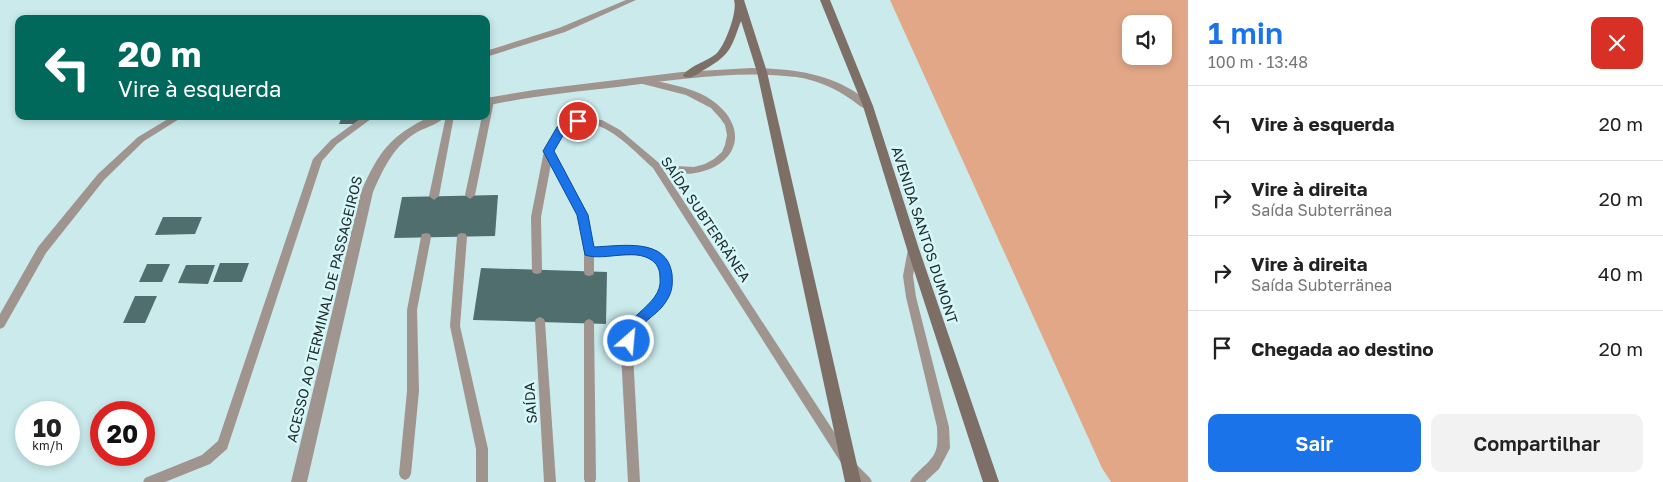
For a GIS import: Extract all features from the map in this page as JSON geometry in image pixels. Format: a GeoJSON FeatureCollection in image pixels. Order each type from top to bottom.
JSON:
{"type":"FeatureCollection","features":[{"type":"Feature","properties":{"kind":"main road","name":"AVENIDA SANTOS DUMONT"},"geometry":{"type":"LineString","coordinates":[[826,0],[868,106],[913,249],[991,482]]}},
{"type":"Feature","properties":{"kind":"main road"},"geometry":{"type":"LineString","coordinates":[[739,2],[762,72],[853,482]]}},
{"type":"Feature","properties":{"kind":"main road"},"geometry":{"type":"LineString","coordinates":[[688,75],[720,56],[728,44],[739,2]]}},
{"type":"Feature","properties":{"kind":"street"},"geometry":{"type":"LineString","coordinates":[[490,102],[528,95],[688,75],[762,72],[797,74],[825,80],[843,88],[868,106]]}},
{"type":"Feature","properties":{"kind":"street","name":"ACESSO AO TERMINAL DE PASSAGEIROS"},"geometry":{"type":"LineString","coordinates":[[299,482],[367,192],[379,161],[391,145],[413,129],[432,120]]}},
{"type":"Feature","properties":{"kind":"lane"},"geometry":{"type":"LineString","coordinates":[[490,53],[562,30],[632,0]]}},
{"type":"Feature","properties":{"kind":"lane"},"geometry":{"type":"LineString","coordinates":[[642,81],[690,93],[715,106],[726,120],[733,141],[726,155],[717,163],[695,170],[677,170],[656,166]]}},
{"type":"Feature","properties":{"kind":"lane"},"geometry":{"type":"LineString","coordinates":[[0,324],[42,250],[101,177],[141,139],[173,120]]}},
{"type":"Feature","properties":{"kind":"lane"},"geometry":{"type":"LineString","coordinates":[[149,482],[206,460],[223,445],[318,159],[334,142],[365,120]]}},
{"type":"Feature","properties":{"kind":"lane"},"geometry":{"type":"LineString","coordinates":[[434,196],[449,120]]}},
{"type":"Feature","properties":{"kind":"lane"},"geometry":{"type":"LineString","coordinates":[[470,195],[485,120]]}},
{"type":"Feature","properties":{"kind":"lane","name":"SAÍDA SUBTERRÄNEA"},"geometry":{"type":"LineString","coordinates":[[549,151],[561,130],[578,121],[599,122],[617,132],[656,166],[849,465],[866,482]]}},
{"type":"Feature","properties":{"kind":"lane"},"geometry":{"type":"LineString","coordinates":[[549,151],[582,215],[589,252],[589,272]]}},
{"type":"Feature","properties":{"kind":"lane"},"geometry":{"type":"LineString","coordinates":[[537,270],[536,217],[549,151]]}},
{"type":"Feature","properties":{"kind":"lane"},"geometry":{"type":"LineString","coordinates":[[462,237],[455,326],[482,449],[482,482]]}},
{"type":"Feature","properties":{"kind":"lane"},"geometry":{"type":"LineString","coordinates":[[405,474],[413,391],[412,310],[426,238]]}},
{"type":"Feature","properties":{"kind":"lane"},"geometry":{"type":"LineString","coordinates":[[913,249],[908,276],[911,297],[943,427],[944,448],[935,466],[916,482]]}},
{"type":"Feature","properties":{"kind":"lane"},"geometry":{"type":"LineString","coordinates":[[589,252],[639,251],[654,254],[665,266],[667,287],[660,301],[632,328],[627,354],[634,482]]}},
{"type":"Feature","properties":{"kind":"lane","name":"SAÍDA"},"geometry":{"type":"LineString","coordinates":[[540,322],[550,482]]}},
{"type":"Feature","properties":{"kind":"lane"},"geometry":{"type":"LineString","coordinates":[[589,324],[590,478]]}},
{"type":"Feature","properties":{"kind":"shaded area"},"geometry":{"type":"Polygon","coordinates":[[[890,0],[1188,0],[1188,482],[1111,482],[1102,468],[890,0]]]}},
{"type":"Feature","properties":{"kind":"building"},"geometry":{"type":"Polygon","coordinates":[[[340,120],[359,120],[358,124],[339,124],[340,120]]]}},
{"type":"Feature","properties":{"kind":"building"},"geometry":{"type":"Polygon","coordinates":[[[498,195],[495,236],[394,238],[402,197],[498,195]]]}},
{"type":"Feature","properties":{"kind":"building"},"geometry":{"type":"Polygon","coordinates":[[[163,217],[202,217],[195,234],[155,235],[163,217]]]}},
{"type":"Feature","properties":{"kind":"building"},"geometry":{"type":"Polygon","coordinates":[[[220,263],[249,263],[242,282],[213,282],[220,263]]]}},
{"type":"Feature","properties":{"kind":"building"},"geometry":{"type":"Polygon","coordinates":[[[147,264],[170,264],[162,282],[139,282],[147,264]]]}},
{"type":"Feature","properties":{"kind":"building"},"geometry":{"type":"Polygon","coordinates":[[[186,265],[215,265],[208,284],[178,283],[186,265]]]}},
{"type":"Feature","properties":{"kind":"building"},"geometry":{"type":"Polygon","coordinates":[[[481,268],[607,272],[606,324],[473,320],[481,268]]]}},
{"type":"Feature","properties":{"kind":"building"},"geometry":{"type":"Polygon","coordinates":[[[135,296],[157,296],[145,323],[123,323],[135,296]]]}},
{"type":"Feature","properties":{"kind":"route"},"geometry":{"type":"LineString","coordinates":[[578,121],[561,130],[549,151],[582,215],[589,252],[639,251],[654,254],[665,266],[667,287],[660,301],[632,328],[629,341]]}}]}
